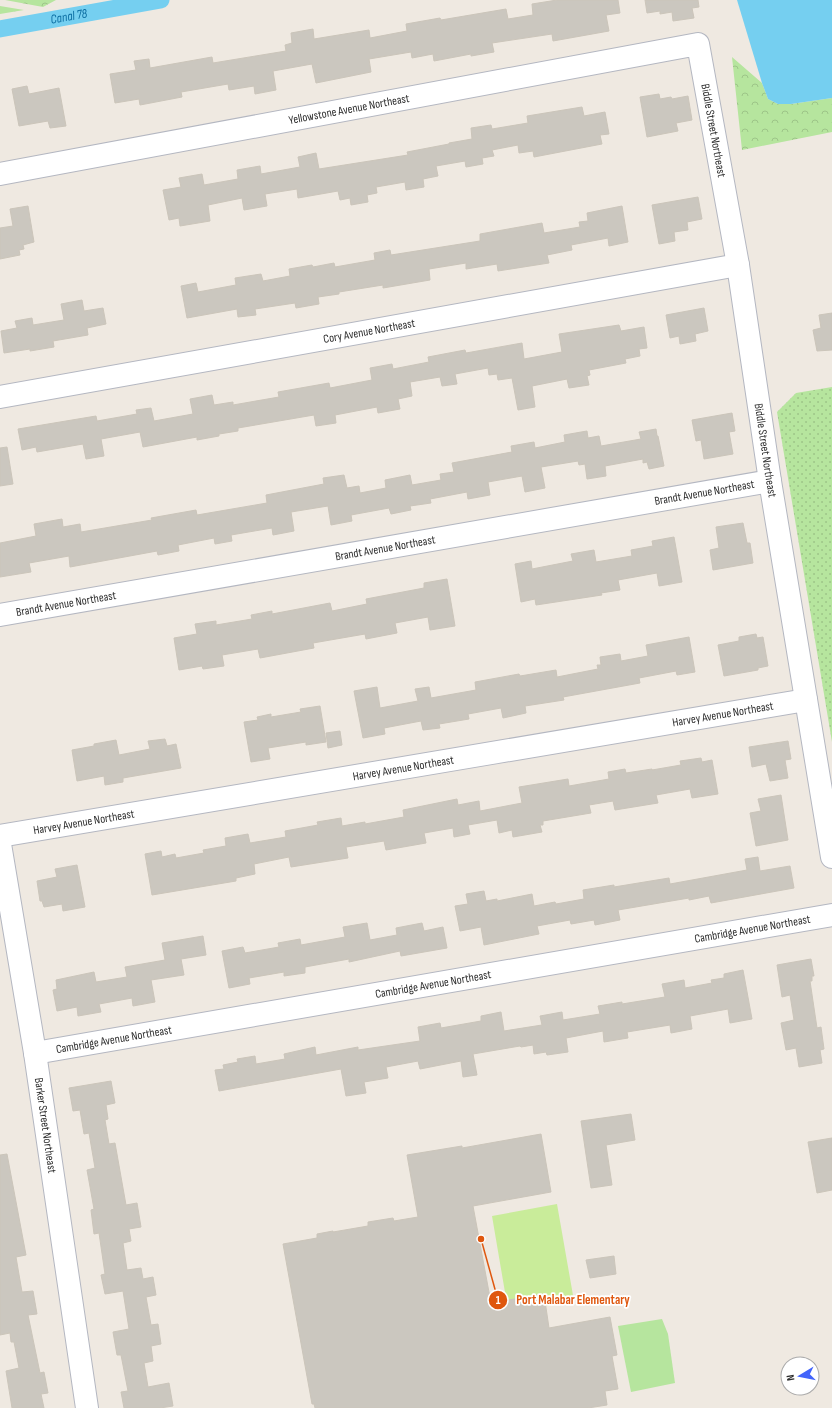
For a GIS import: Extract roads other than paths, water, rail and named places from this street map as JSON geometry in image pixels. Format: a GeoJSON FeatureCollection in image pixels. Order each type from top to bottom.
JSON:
{"type":"FeatureCollection","features":[{"type":"Feature","properties":{"kind":"street","name":"Yellowstone Avenue Northeast"},"geometry":{"type":"LineString","coordinates":[[0,174],[698,44]]}},
{"type":"Feature","properties":{"kind":"street","name":"Biddle Street Northeast"},"geometry":{"type":"LineString","coordinates":[[698,44],[738,265],[770,481],[832,857]]}},
{"type":"Feature","properties":{"kind":"street","name":"Cory Avenue Northeast"},"geometry":{"type":"LineString","coordinates":[[0,397],[738,265]]}},
{"type":"Feature","properties":{"kind":"street","name":"Brandt Avenue Northeast"},"geometry":{"type":"LineString","coordinates":[[0,614],[770,481]]}},
{"type":"Feature","properties":{"kind":"street","name":"Harvey Avenue Northeast"},"geometry":{"type":"LineString","coordinates":[[0,836],[806,700]]}},
{"type":"Feature","properties":{"kind":"street","name":"Barker Street Northeast"},"geometry":{"type":"LineString","coordinates":[[0,844],[35,1053],[87,1408]]}},
{"type":"Feature","properties":{"kind":"street","name":"Cambridge Avenue Northeast"},"geometry":{"type":"LineString","coordinates":[[35,1053],[832,915]]}},
{"type":"Feature","properties":{"kind":"water"},"geometry":{"type":"Polygon","coordinates":[[[737,0],[832,0],[832,98],[791,104],[778,104],[768,99],[737,0]]]}},
{"type":"Feature","properties":{"kind":"waterway","name":"Canal 78"},"geometry":{"type":"LineString","coordinates":[[0,29],[161,0]]}},
{"type":"Feature","properties":{"kind":"place","name":"Port Malabar Elementary"},"geometry":{"type":"Point","coordinates":[481,1239]}}]}
